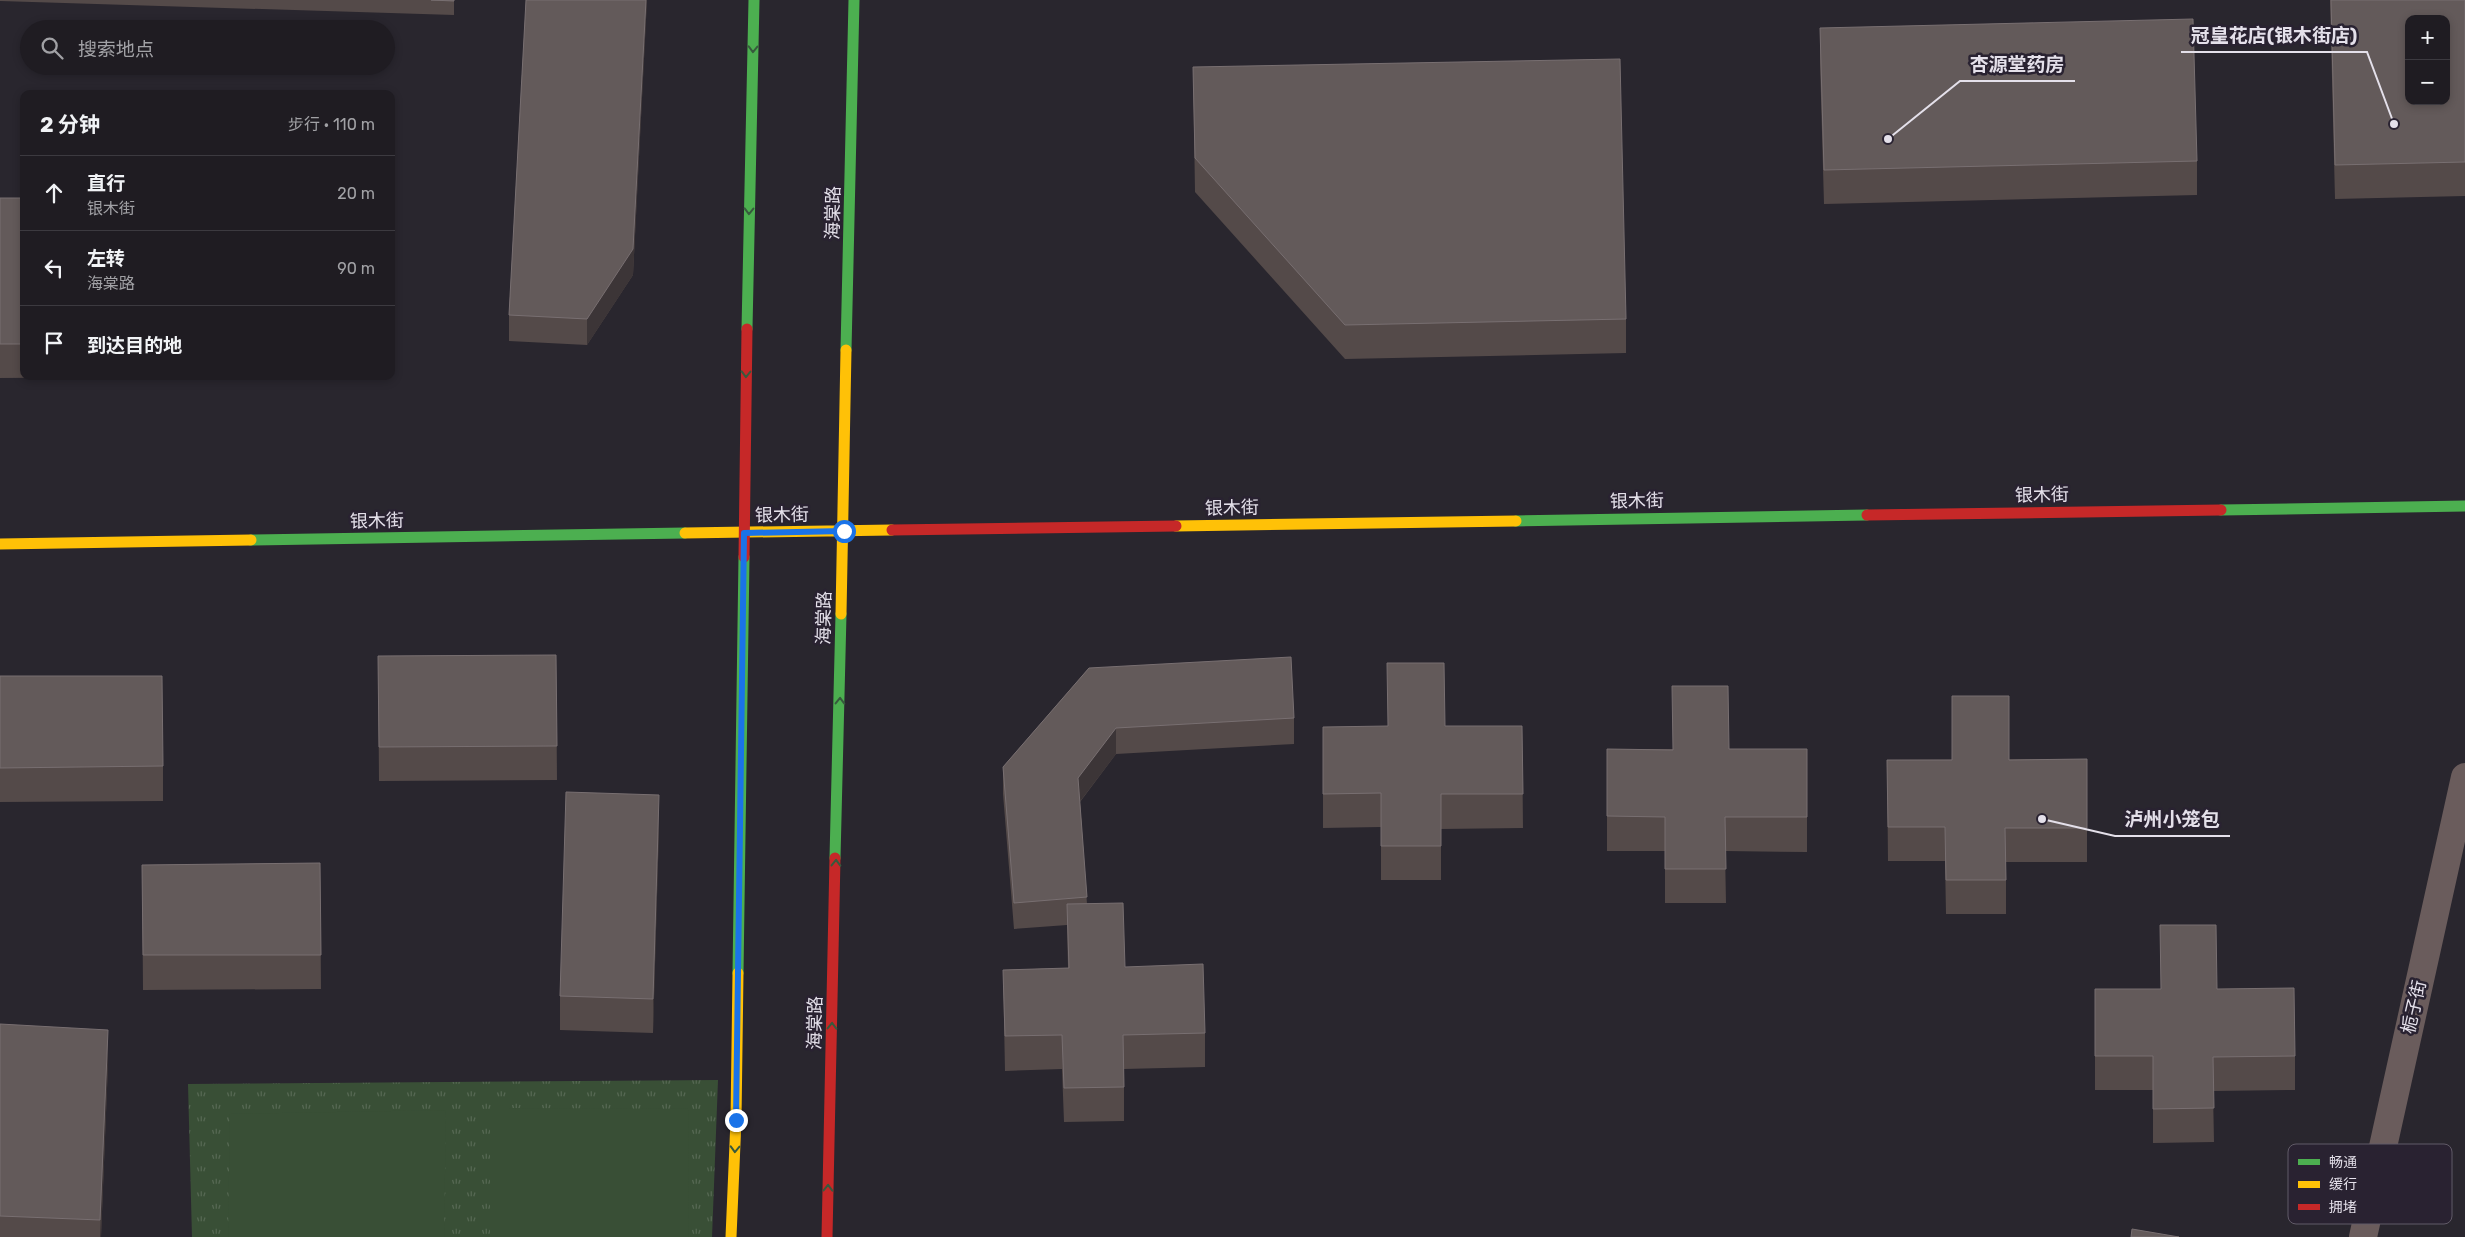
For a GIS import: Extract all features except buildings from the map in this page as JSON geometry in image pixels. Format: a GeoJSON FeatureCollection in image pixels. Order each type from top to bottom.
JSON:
{"type":"FeatureCollection","features":[{"type":"Feature","properties":{"kind":"main road"},"geometry":{"type":"LineString","coordinates":[[731,1237],[736,1120],[754,0]]}},
{"type":"Feature","properties":{"kind":"main road","name":"海棠路"},"geometry":{"type":"LineString","coordinates":[[827,1237],[844,531],[854,0]]}},
{"type":"Feature","properties":{"kind":"main road","name":"银木街"},"geometry":{"type":"LineString","coordinates":[[0,544],[2465,506]]}},
{"type":"Feature","properties":{"kind":"street","name":"栀子街"},"geometry":{"type":"LineString","coordinates":[[2384,1144],[2465,777]]}},
{"type":"Feature","properties":{"kind":"street","name":"栀子街"},"geometry":{"type":"LineString","coordinates":[[2363,1237],[2366,1224]]}},
{"type":"Feature","properties":{"kind":"green space"},"geometry":{"type":"Polygon","coordinates":[[[718,1080],[712,1237],[192,1237],[188,1084],[718,1080]]]}},
{"type":"Feature","properties":{"kind":"green space"},"geometry":{"type":"Polygon","coordinates":[[[490,1108],[689,1109],[688,1237],[490,1237],[490,1108]]]}},
{"type":"Feature","properties":{"kind":"green space"},"geometry":{"type":"Polygon","coordinates":[[[446,1110],[444,1237],[228,1237],[230,1114],[446,1110]]]}},
{"type":"Feature","properties":{"kind":"traffic: fast"},"geometry":{"type":"LineString","coordinates":[[747,329],[754,0]]}},
{"type":"Feature","properties":{"kind":"traffic: fast"},"geometry":{"type":"LineString","coordinates":[[846,350],[854,0]]}},
{"type":"Feature","properties":{"kind":"traffic: fast"},"geometry":{"type":"LineString","coordinates":[[2221,510],[2465,506]]}},
{"type":"Feature","properties":{"kind":"traffic: fast"},"geometry":{"type":"LineString","coordinates":[[1516,521],[1867,515]]}},
{"type":"Feature","properties":{"kind":"traffic: fast"},"geometry":{"type":"LineString","coordinates":[[251,540],[685,533]]}},
{"type":"Feature","properties":{"kind":"traffic: fast"},"geometry":{"type":"LineString","coordinates":[[738,973],[744,557]]}},
{"type":"Feature","properties":{"kind":"traffic: fast"},"geometry":{"type":"LineString","coordinates":[[835,858],[841,614]]}},
{"type":"Feature","properties":{"kind":"traffic: slow"},"geometry":{"type":"LineString","coordinates":[[841,614],[846,350]]}},
{"type":"Feature","properties":{"kind":"traffic: slow"},"geometry":{"type":"LineString","coordinates":[[1176,526],[1516,521]]}},
{"type":"Feature","properties":{"kind":"traffic: slow"},"geometry":{"type":"LineString","coordinates":[[685,533],[892,530]]}},
{"type":"Feature","properties":{"kind":"traffic: slow"},"geometry":{"type":"LineString","coordinates":[[0,544],[251,540]]}},
{"type":"Feature","properties":{"kind":"traffic: slow"},"geometry":{"type":"LineString","coordinates":[[731,1237],[736,1120],[738,973]]}},
{"type":"Feature","properties":{"kind":"traffic: jam"},"geometry":{"type":"LineString","coordinates":[[744,557],[747,329]]}},
{"type":"Feature","properties":{"kind":"traffic: jam"},"geometry":{"type":"LineString","coordinates":[[1867,515],[2221,510]]}},
{"type":"Feature","properties":{"kind":"traffic: jam"},"geometry":{"type":"LineString","coordinates":[[892,530],[1176,526]]}},
{"type":"Feature","properties":{"kind":"traffic: jam"},"geometry":{"type":"LineString","coordinates":[[827,1237],[835,858]]}},
{"type":"Feature","properties":{"kind":"place","name":"冠皇花店(银木街店)"},"geometry":{"type":"Point","coordinates":[2394,124]}},
{"type":"Feature","properties":{"kind":"place","name":"杏源堂药房"},"geometry":{"type":"Point","coordinates":[1888,139]}},
{"type":"Feature","properties":{"kind":"place","name":"泸州小笼包"},"geometry":{"type":"Point","coordinates":[2042,819]}},
{"type":"Feature","properties":{"kind":"route"},"geometry":{"type":"LineString","coordinates":[[736,1120],[744,533],[844,531]]}}]}
